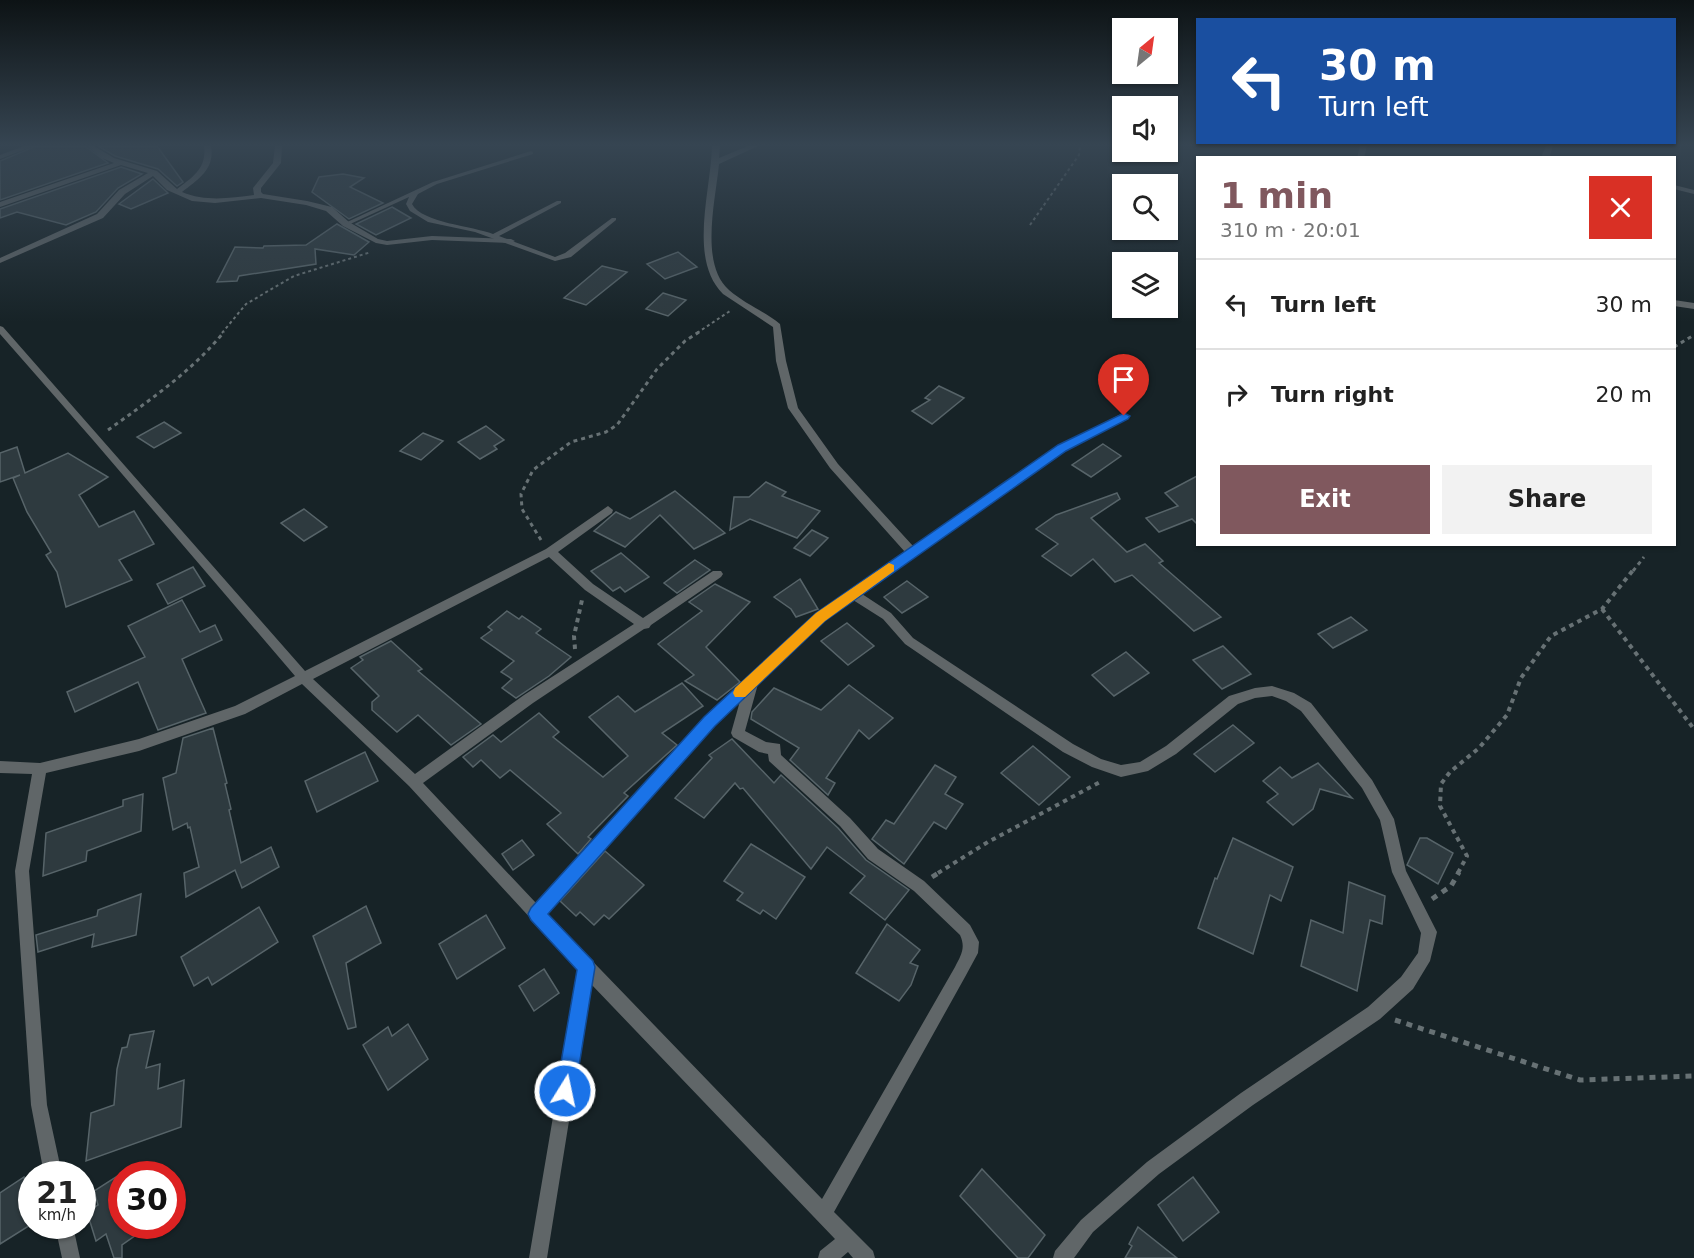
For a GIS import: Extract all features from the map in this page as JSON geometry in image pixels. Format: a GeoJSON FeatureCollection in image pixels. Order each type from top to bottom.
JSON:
{"type":"FeatureCollection","features":[{"type":"Feature","properties":{"kind":"street"},"geometry":{"type":"LineString","coordinates":[[0,261],[100,216],[110,205]]}},
{"type":"Feature","properties":{"kind":"street"},"geometry":{"type":"LineString","coordinates":[[313,205],[328,209],[346,224],[376,241],[400,244],[432,238],[511,241]]}},
{"type":"Feature","properties":{"kind":"street"},"geometry":{"type":"LineString","coordinates":[[713,205],[708,249],[710,267],[720,286],[777,326],[781,361],[793,408],[834,466],[912,552]]}},
{"type":"Feature","properties":{"kind":"street"},"geometry":{"type":"LineString","coordinates":[[1676,303],[1694,306]]}},
{"type":"Feature","properties":{"kind":"street"},"geometry":{"type":"LineString","coordinates":[[0,329],[98,438],[303,677],[414,782],[586,967],[866,1258]]}},
{"type":"Feature","properties":{"kind":"street"},"geometry":{"type":"LineString","coordinates":[[537,914],[710,722],[820,617],[1062,448],[1124,416]]}},
{"type":"Feature","properties":{"kind":"street"},"geometry":{"type":"LineString","coordinates":[[0,768],[40,769],[162,737],[240,710],[550,552],[608,510]]}},
{"type":"Feature","properties":{"kind":"street"},"geometry":{"type":"LineString","coordinates":[[550,552],[588,587],[645,625]]}},
{"type":"Feature","properties":{"kind":"street"},"geometry":{"type":"LineString","coordinates":[[414,782],[568,672],[645,625],[717,574]]}},
{"type":"Feature","properties":{"kind":"street"},"geometry":{"type":"LineString","coordinates":[[853,594],[887,616],[909,641],[1059,742],[1097,763],[1121,771],[1143,767],[1153,762],[1234,700],[1272,691],[1290,697],[1306,707],[1367,784],[1387,819],[1399,872],[1429,932],[1425,956],[1407,983],[1374,1013],[1247,1099],[1153,1168],[1087,1226],[1062,1258]]}},
{"type":"Feature","properties":{"kind":"street"},"geometry":{"type":"LineString","coordinates":[[753,680],[738,733],[764,748],[775,748],[774,757],[779,763],[791,770],[845,822],[873,854],[919,885],[965,930],[971,942],[970,953],[823,1214]]}},
{"type":"Feature","properties":{"kind":"street"},"geometry":{"type":"LineString","coordinates":[[40,769],[22,871],[39,1105],[50,1161]]}},
{"type":"Feature","properties":{"kind":"street"},"geometry":{"type":"LineString","coordinates":[[538,1258],[586,967]]}},
{"type":"Feature","properties":{"kind":"street"},"geometry":{"type":"LineString","coordinates":[[66,1239],[70,1258]]}},
{"type":"Feature","properties":{"kind":"street"},"geometry":{"type":"LineString","coordinates":[[827,1258],[848,1240]]}},
{"type":"Feature","properties":{"kind":"lane"},"geometry":{"type":"LineString","coordinates":[[346,224],[388,205]]}},
{"type":"Feature","properties":{"kind":"lane"},"geometry":{"type":"LineString","coordinates":[[409,205],[412,210],[424,218],[511,241],[547,257],[562,258],[614,219]]}},
{"type":"Feature","properties":{"kind":"lane"},"geometry":{"type":"LineString","coordinates":[[494,236],[555,205]]}},
{"type":"Feature","properties":{"kind":"path"},"geometry":{"type":"LineString","coordinates":[[1030,225],[1044,205]]}},
{"type":"Feature","properties":{"kind":"path"},"geometry":{"type":"LineString","coordinates":[[98,438],[178,380],[203,357],[246,304],[269,288],[327,264],[400,244]]}},
{"type":"Feature","properties":{"kind":"path"},"geometry":{"type":"LineString","coordinates":[[550,552],[522,509],[521,494],[533,470],[550,455],[571,442],[606,432],[617,425],[664,362],[686,341],[742,302]]}},
{"type":"Feature","properties":{"kind":"path"},"geometry":{"type":"LineString","coordinates":[[1676,346],[1694,335]]}},
{"type":"Feature","properties":{"kind":"path"},"geometry":{"type":"LineString","coordinates":[[1419,908],[1450,886],[1467,856],[1440,806],[1441,784],[1450,772],[1479,748],[1507,715],[1521,678],[1551,636],[1602,609],[1644,557]]}},
{"type":"Feature","properties":{"kind":"path"},"geometry":{"type":"LineString","coordinates":[[568,672],[575,652],[579,609],[588,587]]}},
{"type":"Feature","properties":{"kind":"path"},"geometry":{"type":"LineString","coordinates":[[1602,609],[1694,729]]}},
{"type":"Feature","properties":{"kind":"path"},"geometry":{"type":"LineString","coordinates":[[919,885],[988,842],[1121,771]]}},
{"type":"Feature","properties":{"kind":"path"},"geometry":{"type":"LineString","coordinates":[[1374,1013],[1580,1080],[1694,1076]]}},
{"type":"Feature","properties":{"kind":"building"},"geometry":{"type":"Polygon","coordinates":[[[12,205],[103,205],[96,212],[66,225],[17,212],[0,218],[0,209],[12,205]]]}},
{"type":"Feature","properties":{"kind":"building"},"geometry":{"type":"Polygon","coordinates":[[[121,205],[141,205],[131,209],[121,205]]]}},
{"type":"Feature","properties":{"kind":"building"},"geometry":{"type":"Polygon","coordinates":[[[329,205],[379,205],[349,219],[329,205]]]}},
{"type":"Feature","properties":{"kind":"building"},"geometry":{"type":"Polygon","coordinates":[[[392,207],[411,218],[376,235],[356,224],[392,207]]]}},
{"type":"Feature","properties":{"kind":"building"},"geometry":{"type":"Polygon","coordinates":[[[337,224],[369,242],[354,255],[315,249],[316,264],[239,276],[237,281],[217,282],[235,247],[306,245],[337,224]]]}},
{"type":"Feature","properties":{"kind":"building"},"geometry":{"type":"Polygon","coordinates":[[[678,252],[697,267],[665,279],[647,264],[678,252]]]}},
{"type":"Feature","properties":{"kind":"building"},"geometry":{"type":"Polygon","coordinates":[[[602,266],[627,272],[586,305],[564,298],[602,266]]]}},
{"type":"Feature","properties":{"kind":"building"},"geometry":{"type":"Polygon","coordinates":[[[663,293],[686,300],[668,316],[646,309],[663,293]]]}},
{"type":"Feature","properties":{"kind":"building"},"geometry":{"type":"Polygon","coordinates":[[[939,386],[964,398],[932,424],[912,411],[930,400],[925,398],[939,386]]]}},
{"type":"Feature","properties":{"kind":"building"},"geometry":{"type":"Polygon","coordinates":[[[164,422],[181,433],[154,448],[137,437],[164,422]]]}},
{"type":"Feature","properties":{"kind":"building"},"geometry":{"type":"Polygon","coordinates":[[[486,426],[504,440],[494,446],[497,449],[480,459],[458,442],[486,426]]]}},
{"type":"Feature","properties":{"kind":"building"},"geometry":{"type":"Polygon","coordinates":[[[423,433],[443,441],[421,460],[400,451],[423,433]]]}},
{"type":"Feature","properties":{"kind":"building"},"geometry":{"type":"Polygon","coordinates":[[[1103,444],[1121,456],[1091,477],[1072,465],[1103,444]]]}},
{"type":"Feature","properties":{"kind":"building"},"geometry":{"type":"Polygon","coordinates":[[[17,447],[25,473],[68,453],[108,477],[79,495],[99,527],[134,511],[154,544],[119,560],[132,580],[66,607],[57,572],[46,555],[51,552],[27,512],[13,478],[20,475],[0,482],[0,453],[17,447]]]}},
{"type":"Feature","properties":{"kind":"building"},"geometry":{"type":"Polygon","coordinates":[[[1196,477],[1196,523],[1192,519],[1159,532],[1146,518],[1178,506],[1165,493],[1196,477]]]}},
{"type":"Feature","properties":{"kind":"building"},"geometry":{"type":"Polygon","coordinates":[[[766,482],[786,492],[782,496],[820,511],[797,538],[750,519],[730,530],[734,497],[749,497],[766,482]]]}},
{"type":"Feature","properties":{"kind":"building"},"geometry":{"type":"Polygon","coordinates":[[[675,491],[725,533],[694,549],[660,515],[625,547],[594,531],[616,512],[630,519],[675,491]]]}},
{"type":"Feature","properties":{"kind":"building"},"geometry":{"type":"Polygon","coordinates":[[[1117,493],[1120,499],[1091,518],[1127,552],[1145,544],[1163,561],[1159,563],[1221,617],[1194,631],[1132,575],[1115,582],[1093,559],[1071,576],[1042,556],[1058,544],[1036,529],[1056,515],[1117,493]]]}},
{"type":"Feature","properties":{"kind":"building"},"geometry":{"type":"Polygon","coordinates":[[[304,509],[327,527],[304,541],[281,523],[304,509]]]}},
{"type":"Feature","properties":{"kind":"building"},"geometry":{"type":"Polygon","coordinates":[[[812,530],[828,538],[810,556],[794,548],[812,530]]]}},
{"type":"Feature","properties":{"kind":"building"},"geometry":{"type":"Polygon","coordinates":[[[621,553],[649,577],[625,592],[620,587],[613,591],[591,571],[621,553]]]}},
{"type":"Feature","properties":{"kind":"building"},"geometry":{"type":"Polygon","coordinates":[[[695,560],[710,570],[677,593],[664,583],[695,560]]]}},
{"type":"Feature","properties":{"kind":"building"},"geometry":{"type":"Polygon","coordinates":[[[193,567],[205,586],[168,604],[157,584],[193,567]]]}},
{"type":"Feature","properties":{"kind":"building"},"geometry":{"type":"Polygon","coordinates":[[[800,579],[818,609],[796,617],[791,609],[774,597],[800,579]]]}},
{"type":"Feature","properties":{"kind":"building"},"geometry":{"type":"Polygon","coordinates":[[[907,581],[928,597],[902,613],[884,597],[907,581]]]}},
{"type":"Feature","properties":{"kind":"building"},"geometry":{"type":"Polygon","coordinates":[[[715,584],[750,602],[706,647],[740,682],[717,700],[685,681],[694,675],[658,644],[702,611],[689,602],[715,584]]]}},
{"type":"Feature","properties":{"kind":"building"},"geometry":{"type":"Polygon","coordinates":[[[182,600],[200,632],[215,625],[222,640],[182,659],[206,713],[158,730],[138,682],[75,712],[67,692],[145,657],[128,626],[182,600]]]}},
{"type":"Feature","properties":{"kind":"building"},"geometry":{"type":"Polygon","coordinates":[[[507,611],[519,619],[522,616],[541,629],[536,633],[571,657],[549,676],[516,698],[502,688],[512,679],[501,672],[514,661],[481,638],[492,630],[488,627],[507,611]]]}},
{"type":"Feature","properties":{"kind":"building"},"geometry":{"type":"Polygon","coordinates":[[[1351,617],[1367,630],[1333,648],[1318,634],[1351,617]]]}},
{"type":"Feature","properties":{"kind":"building"},"geometry":{"type":"Polygon","coordinates":[[[847,623],[874,646],[848,665],[821,641],[847,623]]]}},
{"type":"Feature","properties":{"kind":"building"},"geometry":{"type":"Polygon","coordinates":[[[391,641],[422,669],[418,671],[481,724],[451,745],[418,715],[397,732],[372,710],[372,702],[379,696],[351,668],[363,660],[360,657],[391,641]]]}},
{"type":"Feature","properties":{"kind":"building"},"geometry":{"type":"Polygon","coordinates":[[[1223,646],[1251,674],[1222,689],[1193,660],[1223,646]]]}},
{"type":"Feature","properties":{"kind":"building"},"geometry":{"type":"Polygon","coordinates":[[[1126,652],[1149,673],[1114,696],[1092,675],[1126,652]]]}},
{"type":"Feature","properties":{"kind":"building"},"geometry":{"type":"Polygon","coordinates":[[[682,683],[703,706],[662,733],[677,745],[624,793],[628,796],[588,837],[591,839],[578,854],[547,824],[561,813],[510,770],[500,778],[481,760],[473,767],[463,757],[493,735],[501,742],[539,713],[559,732],[553,737],[603,777],[628,756],[589,717],[618,696],[635,712],[682,683]]]}},
{"type":"Feature","properties":{"kind":"building"},"geometry":{"type":"Polygon","coordinates":[[[849,685],[893,718],[869,739],[859,730],[826,778],[835,783],[828,795],[790,760],[799,748],[751,719],[752,712],[774,688],[821,710],[849,685]]]}},
{"type":"Feature","properties":{"kind":"building"},"geometry":{"type":"Polygon","coordinates":[[[1233,725],[1254,743],[1215,772],[1194,754],[1233,725]]]}},
{"type":"Feature","properties":{"kind":"building"},"geometry":{"type":"Polygon","coordinates":[[[213,728],[227,783],[225,784],[231,809],[229,810],[241,863],[271,847],[279,867],[242,888],[235,870],[186,897],[184,873],[199,867],[190,827],[188,828],[187,823],[173,830],[163,778],[176,773],[183,738],[213,728]]]}},
{"type":"Feature","properties":{"kind":"building"},"geometry":{"type":"Polygon","coordinates":[[[732,739],[774,783],[781,775],[838,828],[866,860],[909,890],[885,920],[850,893],[865,876],[827,847],[811,869],[743,788],[740,789],[735,783],[704,818],[675,798],[712,758],[709,755],[732,739]]]}},
{"type":"Feature","properties":{"kind":"building"},"geometry":{"type":"Polygon","coordinates":[[[1033,746],[1070,777],[1039,805],[1001,773],[1033,746]]]}},
{"type":"Feature","properties":{"kind":"building"},"geometry":{"type":"Polygon","coordinates":[[[365,752],[378,781],[317,812],[305,781],[365,752]]]}},
{"type":"Feature","properties":{"kind":"building"},"geometry":{"type":"Polygon","coordinates":[[[1318,763],[1352,798],[1320,789],[1313,809],[1293,825],[1267,802],[1278,794],[1263,781],[1280,767],[1292,778],[1318,763]]]}},
{"type":"Feature","properties":{"kind":"building"},"geometry":{"type":"Polygon","coordinates":[[[935,765],[956,777],[945,794],[963,804],[946,829],[934,822],[904,864],[872,839],[886,820],[894,824],[935,765]]]}},
{"type":"Feature","properties":{"kind":"building"},"geometry":{"type":"Polygon","coordinates":[[[143,794],[141,831],[87,851],[86,861],[43,876],[46,833],[123,806],[123,800],[143,794]]]}},
{"type":"Feature","properties":{"kind":"building"},"geometry":{"type":"Polygon","coordinates":[[[1233,838],[1293,867],[1281,901],[1270,895],[1253,954],[1198,928],[1215,878],[1217,879],[1233,838]]]}},
{"type":"Feature","properties":{"kind":"building"},"geometry":{"type":"Polygon","coordinates":[[[1420,838],[1427,838],[1453,853],[1438,884],[1407,865],[1420,838]]]}},
{"type":"Feature","properties":{"kind":"building"},"geometry":{"type":"Polygon","coordinates":[[[522,840],[534,855],[513,870],[502,854],[522,840]]]}},
{"type":"Feature","properties":{"kind":"building"},"geometry":{"type":"Polygon","coordinates":[[[751,844],[805,877],[776,919],[763,910],[760,914],[737,900],[743,893],[724,881],[751,844]]]}},
{"type":"Feature","properties":{"kind":"building"},"geometry":{"type":"Polygon","coordinates":[[[605,851],[644,885],[609,919],[604,915],[594,925],[580,912],[576,916],[560,901],[605,851]]]}},
{"type":"Feature","properties":{"kind":"building"},"geometry":{"type":"Polygon","coordinates":[[[1349,882],[1385,896],[1382,924],[1370,920],[1357,991],[1301,966],[1311,920],[1343,933],[1349,882]]]}},
{"type":"Feature","properties":{"kind":"building"},"geometry":{"type":"Polygon","coordinates":[[[141,894],[136,935],[92,947],[94,934],[38,952],[36,935],[97,916],[98,910],[141,894]]]}},
{"type":"Feature","properties":{"kind":"building"},"geometry":{"type":"Polygon","coordinates":[[[366,906],[381,943],[346,963],[356,1027],[348,1029],[313,936],[366,906]]]}},
{"type":"Feature","properties":{"kind":"building"},"geometry":{"type":"Polygon","coordinates":[[[259,907],[278,942],[212,985],[208,977],[194,986],[181,957],[259,907]]]}},
{"type":"Feature","properties":{"kind":"building"},"geometry":{"type":"Polygon","coordinates":[[[486,915],[505,948],[457,979],[439,944],[486,915]]]}},
{"type":"Feature","properties":{"kind":"building"},"geometry":{"type":"Polygon","coordinates":[[[887,924],[920,950],[910,963],[918,966],[911,985],[899,1001],[856,973],[887,924]]]}},
{"type":"Feature","properties":{"kind":"building"},"geometry":{"type":"Polygon","coordinates":[[[544,969],[559,993],[534,1011],[519,986],[544,969]]]}},
{"type":"Feature","properties":{"kind":"building"},"geometry":{"type":"Polygon","coordinates":[[[408,1024],[428,1059],[388,1090],[363,1045],[388,1027],[392,1036],[408,1024]]]}},
{"type":"Feature","properties":{"kind":"building"},"geometry":{"type":"Polygon","coordinates":[[[154,1031],[146,1068],[160,1064],[158,1089],[184,1080],[181,1127],[86,1161],[91,1113],[114,1105],[117,1069],[122,1048],[127,1047],[130,1035],[154,1031]]]}},
{"type":"Feature","properties":{"kind":"building"},"geometry":{"type":"Polygon","coordinates":[[[982,1169],[1045,1235],[1028,1258],[1018,1258],[960,1196],[982,1169]]]}},
{"type":"Feature","properties":{"kind":"building"},"geometry":{"type":"Polygon","coordinates":[[[1193,1177],[1219,1212],[1183,1241],[1158,1205],[1193,1177]]]}},
{"type":"Feature","properties":{"kind":"building"},"geometry":{"type":"Polygon","coordinates":[[[18,1181],[18,1233],[0,1244],[0,1193],[18,1181]]]}},
{"type":"Feature","properties":{"kind":"building"},"geometry":{"type":"Polygon","coordinates":[[[108,1182],[108,1239],[131,1239],[122,1245],[122,1258],[114,1258],[106,1234],[96,1241],[96,1206],[98,1205],[96,1190],[108,1182]]]}},
{"type":"Feature","properties":{"kind":"building"},"geometry":{"type":"Polygon","coordinates":[[[1138,1227],[1177,1258],[1125,1258],[1132,1246],[1129,1244],[1138,1227]]]}},
{"type":"Feature","properties":{"kind":"slow traffic"},"geometry":{"type":"LineString","coordinates":[[740,693],[820,617],[889,568]]}},
{"type":"Feature","properties":{"kind":"route"},"geometry":{"type":"LineString","coordinates":[[565,1091],[586,967],[537,914],[710,722],[820,617],[1003,487],[1062,448],[1124,416]]}}]}
